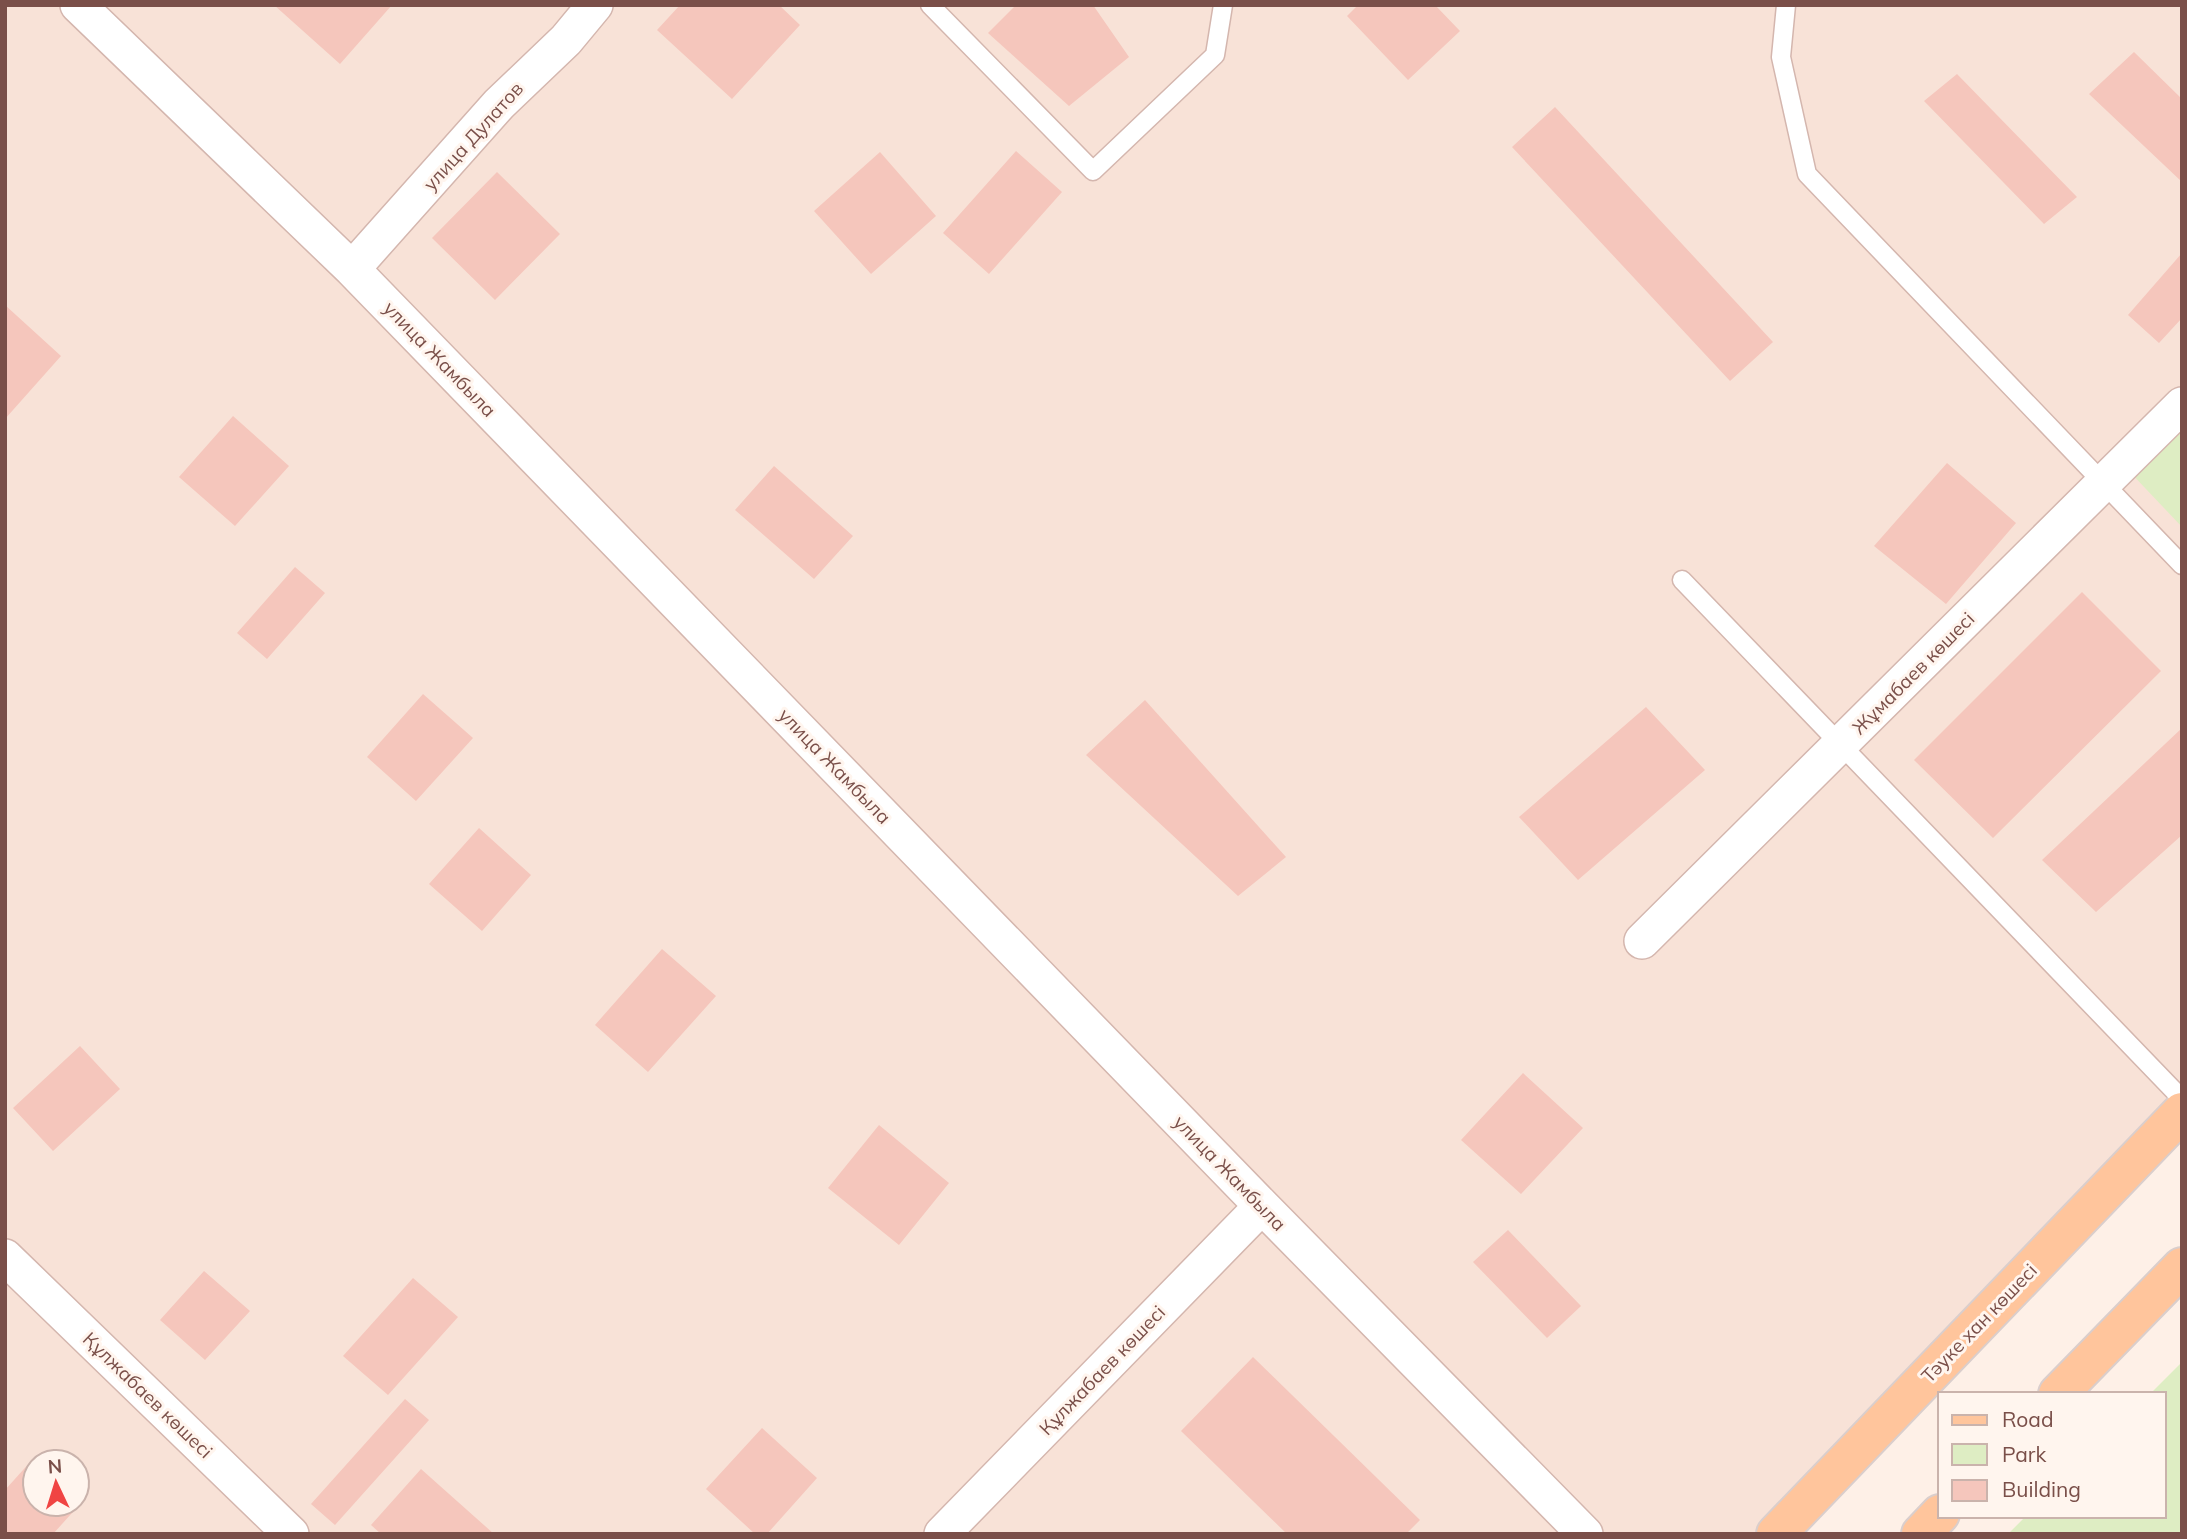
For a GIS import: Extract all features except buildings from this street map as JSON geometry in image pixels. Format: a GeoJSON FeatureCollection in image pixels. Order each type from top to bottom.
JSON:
{"type":"FeatureCollection","features":[{"type":"Feature","properties":{"kind":"main road","name":"Тәуке хан көшесі"},"geometry":{"type":"LineString","coordinates":[[1776,1534],[2182,1112]]}},
{"type":"Feature","properties":{"kind":"main road"},"geometry":{"type":"LineString","coordinates":[[2060,1392],[2182,1267]]}},
{"type":"Feature","properties":{"kind":"main road"},"geometry":{"type":"LineString","coordinates":[[1921,1534],[1938,1516]]}},
{"type":"Feature","properties":{"kind":"street","name":"улица Жамбыла"},"geometry":{"type":"LineString","coordinates":[[78,5],[352,269],[1262,1206],[1585,1534]]}},
{"type":"Feature","properties":{"kind":"street","name":"улица Дулатов"},"geometry":{"type":"LineString","coordinates":[[352,269],[499,103],[566,40],[595,5]]}},
{"type":"Feature","properties":{"kind":"street","name":"Жұмабаев көшесі"},"geometry":{"type":"LineString","coordinates":[[1642,941],[2182,405]]}},
{"type":"Feature","properties":{"kind":"street","name":"Құлжабаев көшесі"},"geometry":{"type":"LineString","coordinates":[[942,1534],[1262,1206]]}},
{"type":"Feature","properties":{"kind":"street","name":"Құлжабаев көшесі"},"geometry":{"type":"LineString","coordinates":[[5,1257],[291,1534]]}},
{"type":"Feature","properties":{"kind":"lane"},"geometry":{"type":"LineString","coordinates":[[930,5],[1093,171],[1215,55],[1223,5]]}},
{"type":"Feature","properties":{"kind":"lane"},"geometry":{"type":"LineString","coordinates":[[1786,5],[1781,57],[1807,174],[2182,565]]}},
{"type":"Feature","properties":{"kind":"lane"},"geometry":{"type":"LineString","coordinates":[[1682,580],[2182,1099]]}},
{"type":"Feature","properties":{"kind":"shaded area"},"geometry":{"type":"Polygon","coordinates":[[[5,5],[2182,5],[2182,1125],[1778,1534],[5,1534],[5,5]]]}},
{"type":"Feature","properties":{"kind":"green space"},"geometry":{"type":"Polygon","coordinates":[[[2182,388],[2182,527],[2110,451],[2182,388]]]}},
{"type":"Feature","properties":{"kind":"green space"},"geometry":{"type":"Polygon","coordinates":[[[2182,1362],[2182,1534],[2008,1534],[2024,1518],[2166,1518],[2166,1392],[2152,1392],[2182,1362]]]}}]}
